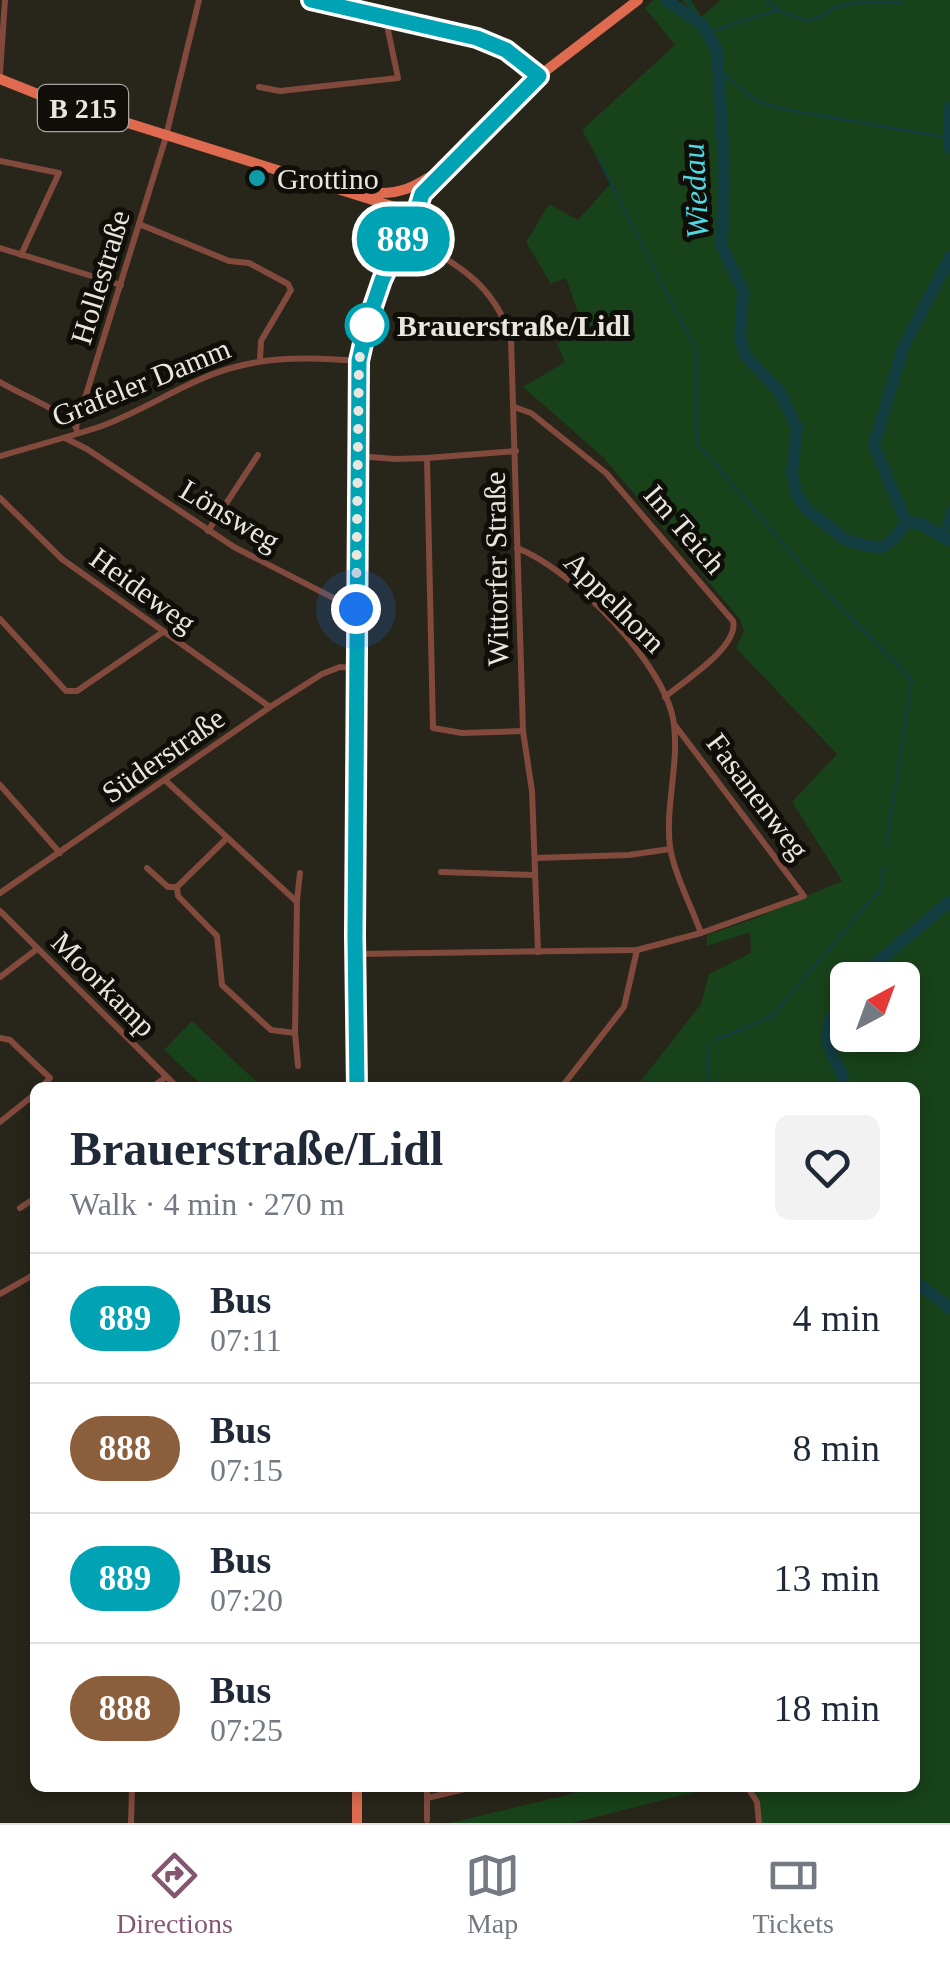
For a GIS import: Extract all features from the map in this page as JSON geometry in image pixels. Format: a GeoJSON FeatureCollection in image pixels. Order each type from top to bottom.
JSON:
{"type":"FeatureCollection","features":[{"type":"Feature","properties":{"kind":"main road"},"geometry":{"type":"LineString","coordinates":[[399,209],[417,205],[539,76],[634,3]]}},
{"type":"Feature","properties":{"kind":"main road","name":"B 215"},"geometry":{"type":"LineString","coordinates":[[0,76],[45,97],[399,209]]}},
{"type":"Feature","properties":{"kind":"main road"},"geometry":{"type":"LineString","coordinates":[[404,236],[396,199],[449,168]]}},
{"type":"Feature","properties":{"kind":"main road","name":"B 215"},"geometry":{"type":"LineString","coordinates":[[344,189],[390,195],[404,191]]}},
{"type":"Feature","properties":{"kind":"main road"},"geometry":{"type":"LineString","coordinates":[[358,1082],[359,361],[378,293],[404,236],[411,230],[418,194],[404,191]]}},
{"type":"Feature","properties":{"kind":"main road"},"geometry":{"type":"LineString","coordinates":[[357,1792],[357,1823]]}},
{"type":"Feature","properties":{"kind":"street"},"geometry":{"type":"LineString","coordinates":[[0,76],[5,0]]}},
{"type":"Feature","properties":{"kind":"street","name":"Hollestraße"},"geometry":{"type":"LineString","coordinates":[[80,430],[167,134],[199,0]]}},
{"type":"Feature","properties":{"kind":"street"},"geometry":{"type":"LineString","coordinates":[[312,0],[477,38],[506,50],[539,76]]}},
{"type":"Feature","properties":{"kind":"street"},"geometry":{"type":"LineString","coordinates":[[258,87],[280,91],[398,78],[384,16]]}},
{"type":"Feature","properties":{"kind":"street"},"geometry":{"type":"LineString","coordinates":[[0,161],[59,173],[21,255]]}},
{"type":"Feature","properties":{"kind":"street"},"geometry":{"type":"LineString","coordinates":[[140,224],[230,261],[249,262],[288,284],[291,290],[262,341],[260,361]]}},
{"type":"Feature","properties":{"kind":"street","name":"Wittorfer Straße"},"geometry":{"type":"LineString","coordinates":[[404,236],[469,274],[497,304],[511,339],[523,731],[532,790],[538,952]]}},
{"type":"Feature","properties":{"kind":"street"},"geometry":{"type":"LineString","coordinates":[[0,248],[121,285]]}},
{"type":"Feature","properties":{"kind":"street","name":"Grafeler Damm"},"geometry":{"type":"LineString","coordinates":[[0,456],[64,438],[213,374],[260,361],[318,356],[359,361]]}},
{"type":"Feature","properties":{"kind":"street"},"geometry":{"type":"LineString","coordinates":[[0,382],[34,401],[48,404],[80,430],[80,440],[86,449]]}},
{"type":"Feature","properties":{"kind":"street","name":"Im Teich"},"geometry":{"type":"LineString","coordinates":[[514,407],[530,413],[606,473],[733,621],[735,630],[729,644],[665,697]]}},
{"type":"Feature","properties":{"kind":"street","name":"Lönsweg"},"geometry":{"type":"LineString","coordinates":[[64,438],[234,548],[356,609]]}},
{"type":"Feature","properties":{"kind":"street"},"geometry":{"type":"LineString","coordinates":[[357,456],[396,459],[516,451]]}},
{"type":"Feature","properties":{"kind":"street"},"geometry":{"type":"LineString","coordinates":[[208,531],[258,455]]}},
{"type":"Feature","properties":{"kind":"street"},"geometry":{"type":"LineString","coordinates":[[427,458],[433,728],[462,733],[523,731]]}},
{"type":"Feature","properties":{"kind":"street","name":"Heideweg"},"geometry":{"type":"LineString","coordinates":[[0,498],[62,559],[270,707]]}},
{"type":"Feature","properties":{"kind":"street","name":"Appelhorn"},"geometry":{"type":"LineString","coordinates":[[517,548],[534,555],[598,607],[642,653],[665,697],[674,724],[670,849],[702,934]]}},
{"type":"Feature","properties":{"kind":"street"},"geometry":{"type":"LineString","coordinates":[[0,619],[66,690],[77,691],[162,632]]}},
{"type":"Feature","properties":{"kind":"street","name":"Süderstraße"},"geometry":{"type":"LineString","coordinates":[[0,893],[322,674],[340,667],[357,668]]}},
{"type":"Feature","properties":{"kind":"street","name":"Fasanenweg"},"geometry":{"type":"LineString","coordinates":[[674,724],[804,896],[702,934]]}},
{"type":"Feature","properties":{"kind":"street"},"geometry":{"type":"LineString","coordinates":[[166,781],[297,902]]}},
{"type":"Feature","properties":{"kind":"street"},"geometry":{"type":"LineString","coordinates":[[0,784],[60,853]]}},
{"type":"Feature","properties":{"kind":"street"},"geometry":{"type":"LineString","coordinates":[[177,888],[226,840]]}},
{"type":"Feature","properties":{"kind":"street"},"geometry":{"type":"LineString","coordinates":[[535,858],[629,855],[670,849]]}},
{"type":"Feature","properties":{"kind":"street"},"geometry":{"type":"LineString","coordinates":[[147,868],[168,887],[177,888]]}},
{"type":"Feature","properties":{"kind":"street"},"geometry":{"type":"LineString","coordinates":[[441,872],[535,875]]}},
{"type":"Feature","properties":{"kind":"street"},"geometry":{"type":"LineString","coordinates":[[298,1066],[295,1033],[300,873]]}},
{"type":"Feature","properties":{"kind":"street"},"geometry":{"type":"LineString","coordinates":[[177,888],[178,896],[217,936],[222,985],[270,1030],[295,1033]]}},
{"type":"Feature","properties":{"kind":"street","name":"Moorkamp"},"geometry":{"type":"LineString","coordinates":[[0,911],[171,1082]]}},
{"type":"Feature","properties":{"kind":"street"},"geometry":{"type":"LineString","coordinates":[[356,954],[637,950],[702,934]]}},
{"type":"Feature","properties":{"kind":"street"},"geometry":{"type":"LineString","coordinates":[[0,977],[37,949]]}},
{"type":"Feature","properties":{"kind":"street"},"geometry":{"type":"LineString","coordinates":[[567,1082],[624,1006],[637,950]]}},
{"type":"Feature","properties":{"kind":"street"},"geometry":{"type":"LineString","coordinates":[[0,1038],[10,1040],[50,1078],[46,1082]]}},
{"type":"Feature","properties":{"kind":"street"},"geometry":{"type":"LineString","coordinates":[[159,1082],[166,1077]]}},
{"type":"Feature","properties":{"kind":"street"},"geometry":{"type":"LineString","coordinates":[[0,1122],[30,1098]]}},
{"type":"Feature","properties":{"kind":"street"},"geometry":{"type":"LineString","coordinates":[[20,1208],[30,1201]]}},
{"type":"Feature","properties":{"kind":"street"},"geometry":{"type":"LineString","coordinates":[[0,1294],[30,1277]]}},
{"type":"Feature","properties":{"kind":"street"},"geometry":{"type":"LineString","coordinates":[[131,1823],[132,1792]]}},
{"type":"Feature","properties":{"kind":"street"},"geometry":{"type":"LineString","coordinates":[[427,1792],[427,1820]]}},
{"type":"Feature","properties":{"kind":"street"},"geometry":{"type":"LineString","coordinates":[[427,1798],[453,1792]]}},
{"type":"Feature","properties":{"kind":"street"},"geometry":{"type":"LineString","coordinates":[[751,1792],[758,1802],[759,1823]]}},
{"type":"Feature","properties":{"kind":"green space"},"geometry":{"type":"Polygon","coordinates":[[[653,0],[677,0],[689,7],[682,0],[691,0],[701,17],[721,0],[950,0],[950,1823],[760,1823],[750,1792],[920,1792],[920,1082],[640,1082],[701,1004],[709,974],[751,953],[750,932],[707,946],[707,935],[842,881],[792,802],[837,754],[736,648],[744,631],[739,618],[603,457],[523,387],[565,362],[557,344],[581,322],[566,278],[551,284],[526,242],[549,204],[578,220],[611,183],[582,130],[675,45],[645,8],[653,0]]]}},
{"type":"Feature","properties":{"kind":"green space"},"geometry":{"type":"Polygon","coordinates":[[[192,1021],[257,1082],[199,1082],[164,1050],[192,1021]]]}},
{"type":"Feature","properties":{"kind":"green space"},"geometry":{"type":"Polygon","coordinates":[[[579,1792],[695,1792],[572,1823],[450,1823],[579,1792]]]}},
{"type":"Feature","properties":{"kind":"waterway","name":"Wiedau"},"geometry":{"type":"LineString","coordinates":[[666,0],[703,25],[717,51],[724,160],[722,246],[743,291],[740,338],[745,355],[779,391],[797,428],[792,472],[796,492],[806,509],[846,540],[882,547],[893,540],[906,522],[919,523],[950,541]]}},
{"type":"Feature","properties":{"kind":"waterway"},"geometry":{"type":"LineString","coordinates":[[687,0],[694,11]]}},
{"type":"Feature","properties":{"kind":"waterway"},"geometry":{"type":"LineString","coordinates":[[767,0],[776,9]]}},
{"type":"Feature","properties":{"kind":"waterway"},"geometry":{"type":"LineString","coordinates":[[710,33],[777,10],[807,21],[833,8],[859,2],[902,2]]}},
{"type":"Feature","properties":{"kind":"waterway"},"geometry":{"type":"LineString","coordinates":[[720,71],[755,100],[778,108],[949,138]]}},
{"type":"Feature","properties":{"kind":"waterway"},"geometry":{"type":"LineString","coordinates":[[950,107],[950,148]]}},
{"type":"Feature","properties":{"kind":"waterway"},"geometry":{"type":"LineString","coordinates":[[598,158],[697,352],[697,443],[812,578],[912,680],[886,847]]}},
{"type":"Feature","properties":{"kind":"waterway"},"geometry":{"type":"LineString","coordinates":[[906,522],[874,445],[903,348],[950,257]]}},
{"type":"Feature","properties":{"kind":"waterway"},"geometry":{"type":"LineString","coordinates":[[943,537],[950,511]]}},
{"type":"Feature","properties":{"kind":"waterway"},"geometry":{"type":"LineString","coordinates":[[716,1040],[772,1016],[880,890],[884,866]]}},
{"type":"Feature","properties":{"kind":"waterway"},"geometry":{"type":"LineString","coordinates":[[877,962],[950,901]]}},
{"type":"Feature","properties":{"kind":"waterway"},"geometry":{"type":"LineString","coordinates":[[830,1024],[830,1050]]}},
{"type":"Feature","properties":{"kind":"waterway"},"geometry":{"type":"LineString","coordinates":[[708,1044],[708,1082]]}},
{"type":"Feature","properties":{"kind":"waterway"},"geometry":{"type":"LineString","coordinates":[[831,1052],[842,1082]]}},
{"type":"Feature","properties":{"kind":"waterway"},"geometry":{"type":"LineString","coordinates":[[920,1285],[950,1308]]}},
{"type":"Feature","properties":{"kind":"bus line","name":"889"},"geometry":{"type":"LineString","coordinates":[[311,0],[477,38],[506,50],[539,76],[422,194],[411,230],[399,244],[382,280],[359,361],[357,1082]]}},
{"type":"Feature","properties":{"kind":"place","name":"Grottino"},"geometry":{"type":"Point","coordinates":[257,178]}},
{"type":"Feature","properties":{"kind":"place","name":"Brauerstraße/Lidl"},"geometry":{"type":"Point","coordinates":[367,325]}},
{"type":"Feature","properties":{"kind":"route"},"geometry":{"type":"LineString","coordinates":[[356,609],[359,361],[368,321],[367,325]]}}]}
